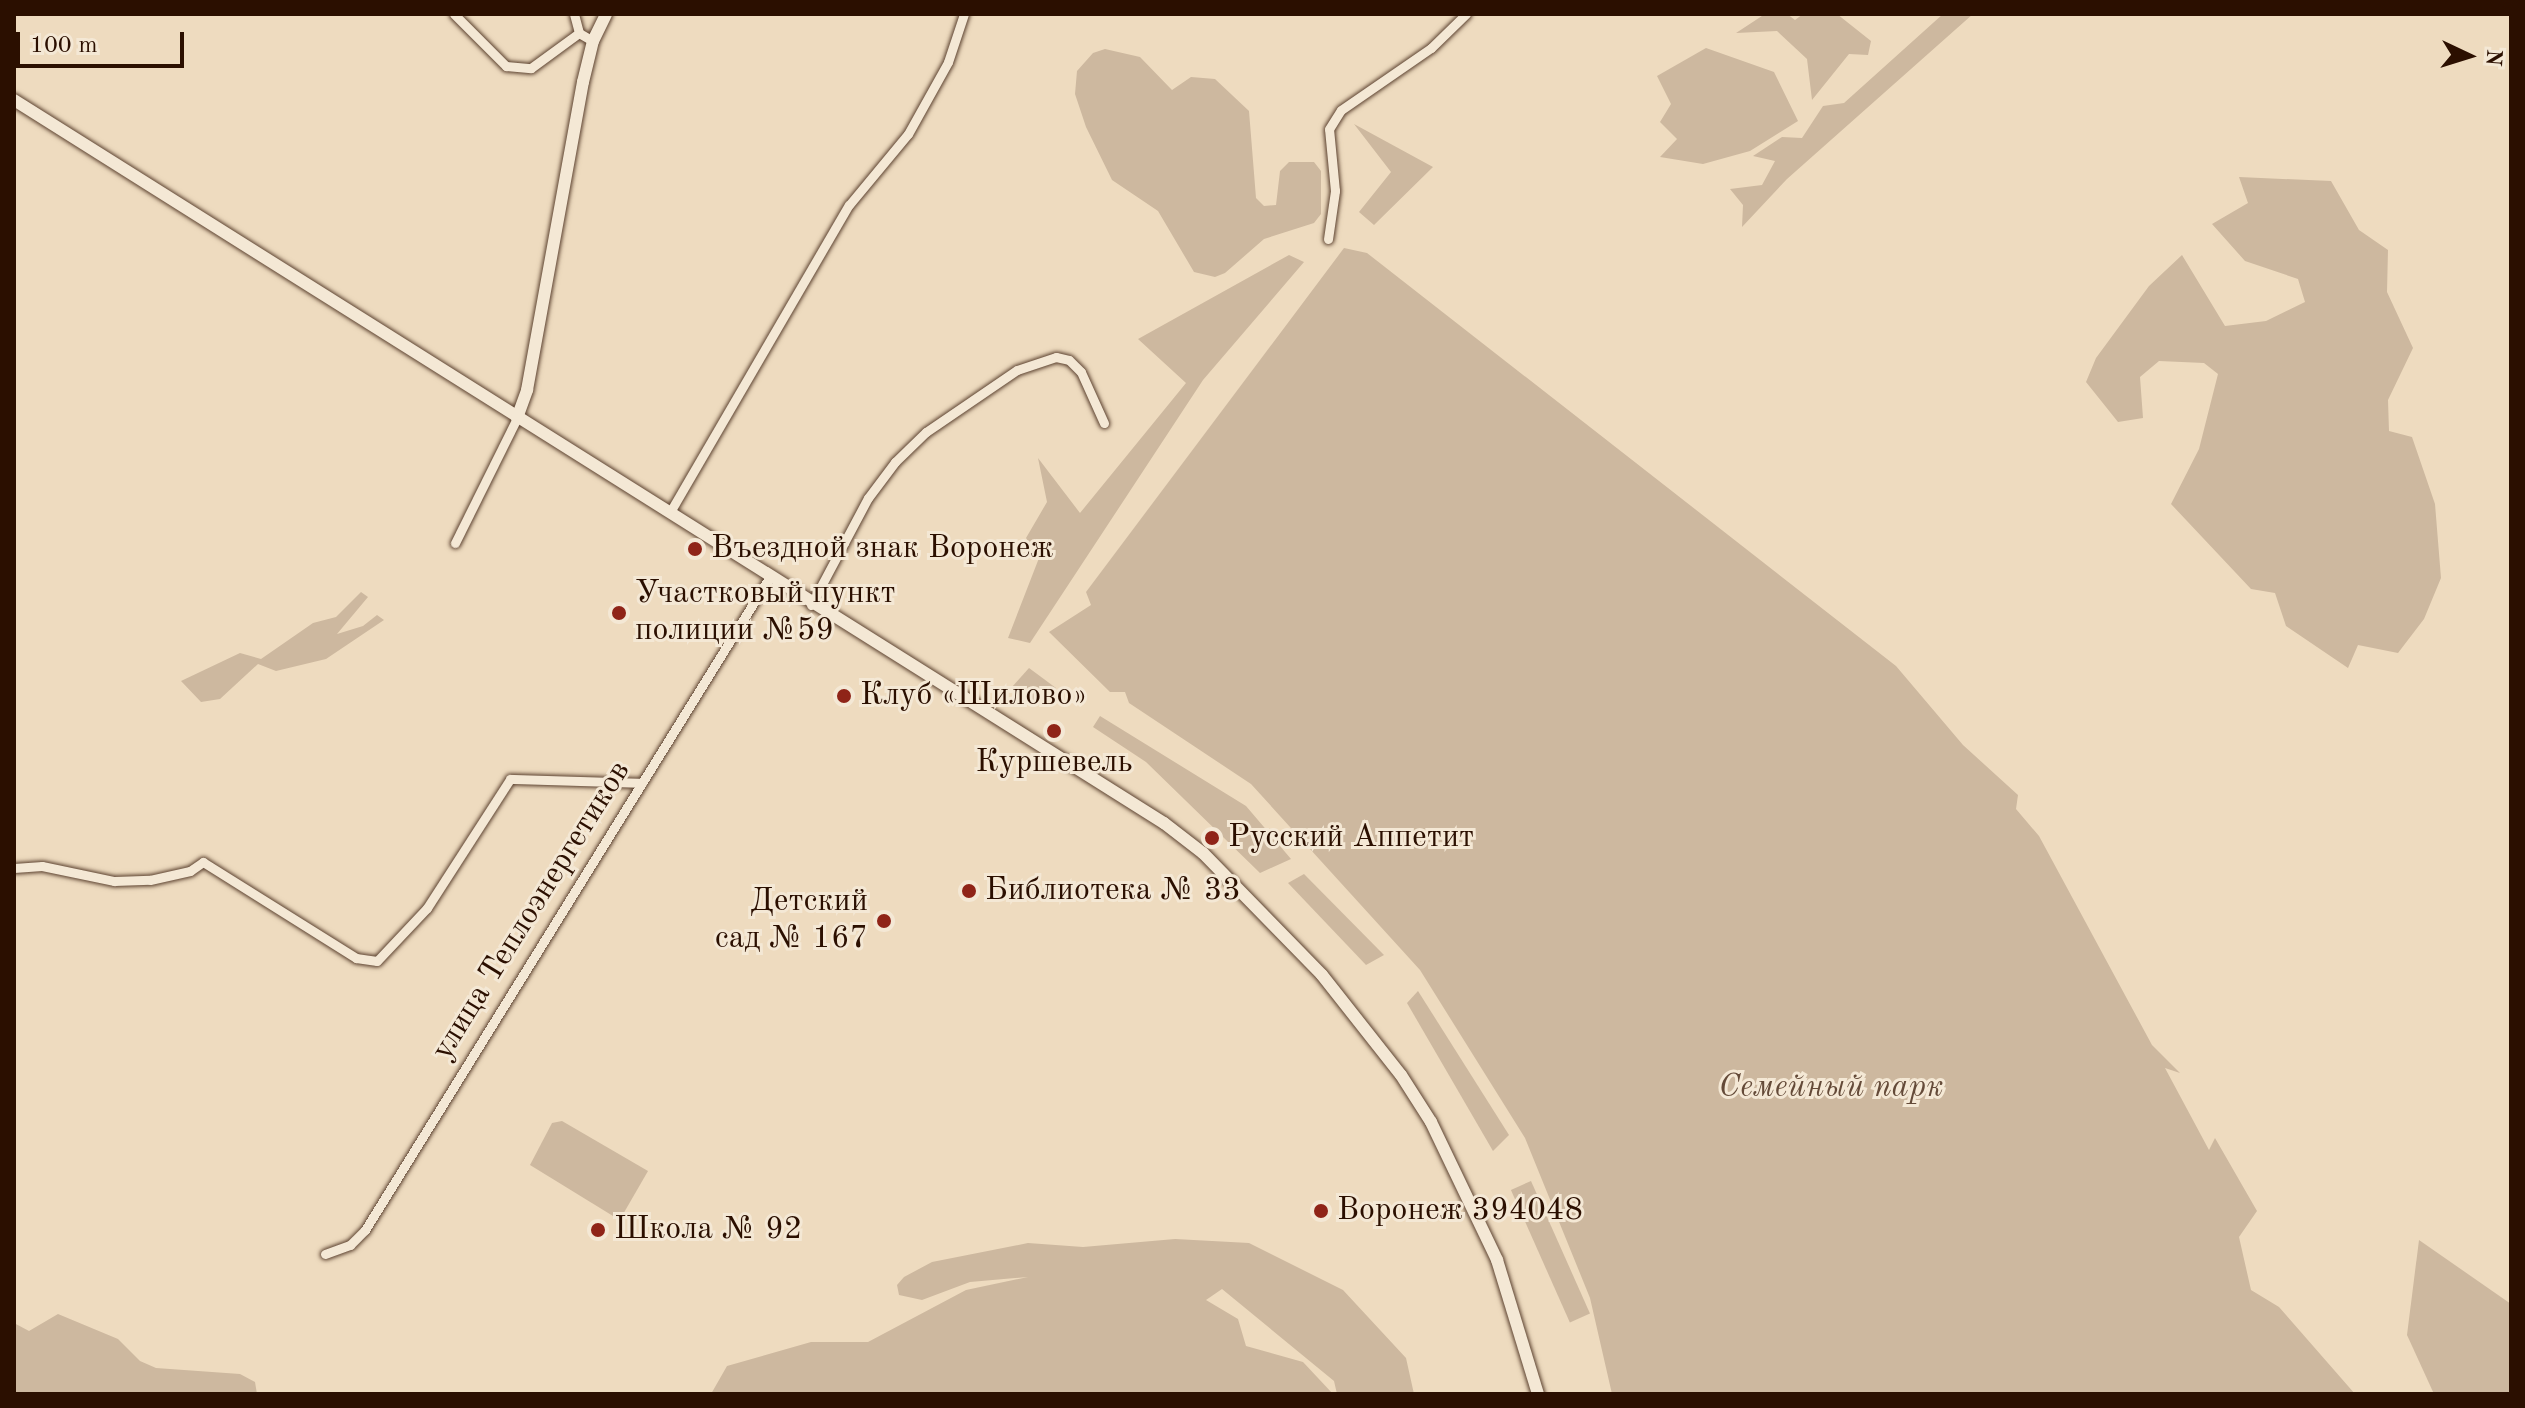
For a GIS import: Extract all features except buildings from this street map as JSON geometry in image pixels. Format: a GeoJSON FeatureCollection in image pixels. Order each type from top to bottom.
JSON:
{"type":"FeatureCollection","features":[{"type":"Feature","properties":{"kind":"street"},"geometry":{"type":"LineString","coordinates":[[454,14],[483,49],[506,66],[519,68],[540,63],[579,33]]}},
{"type":"Feature","properties":{"kind":"street"},"geometry":{"type":"LineString","coordinates":[[574,14],[579,33],[593,41]]}},
{"type":"Feature","properties":{"kind":"street"},"geometry":{"type":"LineString","coordinates":[[455,543],[517,418],[527,390],[593,41],[606,14]]}},
{"type":"Feature","properties":{"kind":"street"},"geometry":{"type":"LineString","coordinates":[[670,512],[849,205],[908,134],[948,62],[964,14]]}},
{"type":"Feature","properties":{"kind":"street"},"geometry":{"type":"LineString","coordinates":[[1328,239],[1335,191],[1329,129],[1341,110],[1431,48],[1466,14]]}},
{"type":"Feature","properties":{"kind":"street"},"geometry":{"type":"LineString","coordinates":[[14,100],[670,512],[811,605],[1164,823],[1203,853],[1322,975],[1401,1075],[1431,1122],[1485,1234],[1507,1288],[1538,1394]]}},
{"type":"Feature","properties":{"kind":"street"},"geometry":{"type":"LineString","coordinates":[[811,605],[868,498],[895,462],[926,432],[1017,370],[1056,357],[1069,360],[1081,372],[1104,423]]}},
{"type":"Feature","properties":{"kind":"street","name":"улица Теплоэнергетиков"},"geometry":{"type":"LineString","coordinates":[[325,1254],[350,1245],[365,1230],[769,578]]}},
{"type":"Feature","properties":{"kind":"street"},"geometry":{"type":"LineString","coordinates":[[14,868],[42,866],[114,881],[150,880],[190,871],[203,862],[356,958],[377,961],[427,908],[510,779],[642,783]]}},
{"type":"Feature","properties":{"kind":"green space"},"geometry":{"type":"Polygon","coordinates":[[[1765,14],[1787,14],[1795,20],[1803,14],[1837,14],[1871,41],[1868,55],[1849,54],[1812,100],[1807,59],[1777,31],[1736,33],[1765,14]]]}},
{"type":"Feature","properties":{"kind":"green space"},"geometry":{"type":"Polygon","coordinates":[[[1943,14],[1973,14],[1787,179],[1742,227],[1743,205],[1730,189],[1762,185],[1775,161],[1753,156],[1782,137],[1802,138],[1823,106],[1844,103],[1943,14]]]}},
{"type":"Feature","properties":{"kind":"green space"},"geometry":{"type":"Polygon","coordinates":[[[1706,48],[1774,72],[1798,121],[1750,151],[1703,164],[1660,157],[1677,139],[1660,122],[1671,104],[1657,76],[1706,48]]]}},
{"type":"Feature","properties":{"kind":"green space"},"geometry":{"type":"Polygon","coordinates":[[[1105,49],[1140,57],[1172,90],[1191,77],[1215,79],[1249,111],[1256,198],[1264,206],[1276,205],[1280,171],[1289,162],[1314,162],[1321,171],[1321,214],[1314,223],[1264,239],[1225,273],[1215,277],[1194,272],[1158,211],[1112,180],[1086,127],[1075,94],[1077,71],[1093,53],[1105,49]]]}},
{"type":"Feature","properties":{"kind":"green space"},"geometry":{"type":"Polygon","coordinates":[[[1354,124],[1433,167],[1374,225],[1359,212],[1391,172],[1354,124]]]}},
{"type":"Feature","properties":{"kind":"green space"},"geometry":{"type":"Polygon","coordinates":[[[2239,177],[2331,181],[2359,230],[2388,250],[2387,292],[2413,348],[2388,400],[2389,431],[2412,437],[2435,504],[2441,578],[2424,619],[2398,653],[2358,645],[2348,668],[2286,626],[2275,593],[2251,589],[2171,504],[2199,449],[2218,374],[2204,363],[2159,361],[2140,377],[2143,418],[2118,422],[2086,382],[2096,358],[2149,286],[2182,255],[2225,326],[2266,321],[2305,302],[2298,279],[2245,261],[2212,224],[2248,203],[2239,177]]]}},
{"type":"Feature","properties":{"kind":"green space","name":"Семейный парк"},"geometry":{"type":"Polygon","coordinates":[[[1344,248],[1367,253],[1896,666],[1963,745],[2018,795],[2016,809],[2039,836],[2152,1045],[2180,1073],[2165,1068],[2209,1150],[2215,1138],[2257,1211],[2239,1237],[2251,1290],[2279,1307],[2355,1394],[1612,1394],[1590,1298],[1525,1138],[1420,970],[1251,784],[1129,703],[1125,692],[1110,692],[1049,632],[1091,605],[1086,592],[1344,248]]]}},
{"type":"Feature","properties":{"kind":"green space"},"geometry":{"type":"Polygon","coordinates":[[[1289,255],[1304,262],[1203,380],[1030,643],[1008,638],[1039,558],[1026,538],[1047,502],[1038,458],[1080,513],[1186,383],[1138,339],[1289,255]]]}},
{"type":"Feature","properties":{"kind":"green space"},"geometry":{"type":"Polygon","coordinates":[[[361,592],[368,597],[337,634],[363,626],[377,615],[384,620],[326,659],[276,671],[258,664],[220,699],[201,702],[181,681],[240,653],[261,659],[313,623],[336,617],[361,592]]]}},
{"type":"Feature","properties":{"kind":"green space"},"geometry":{"type":"Polygon","coordinates":[[[1029,668],[1056,688],[1034,701],[1012,687],[1029,668]]]}},
{"type":"Feature","properties":{"kind":"green space"},"geometry":{"type":"Polygon","coordinates":[[[1100,716],[1246,806],[1291,859],[1260,873],[1146,762],[1093,727],[1100,716]]]}},
{"type":"Feature","properties":{"kind":"green space"},"geometry":{"type":"Polygon","coordinates":[[[1304,874],[1384,955],[1366,965],[1288,883],[1304,874]]]}},
{"type":"Feature","properties":{"kind":"green space"},"geometry":{"type":"Polygon","coordinates":[[[1418,991],[1509,1135],[1493,1151],[1407,1003],[1418,991]]]}},
{"type":"Feature","properties":{"kind":"green space"},"geometry":{"type":"Polygon","coordinates":[[[562,1121],[648,1171],[622,1216],[613,1216],[530,1165],[552,1123],[562,1121]]]}},
{"type":"Feature","properties":{"kind":"green space"},"geometry":{"type":"Polygon","coordinates":[[[1531,1181],[1590,1313],[1570,1322],[1511,1190],[1531,1181]]]}},
{"type":"Feature","properties":{"kind":"green space"},"geometry":{"type":"Polygon","coordinates":[[[1175,1239],[1249,1243],[1343,1290],[1406,1358],[1414,1394],[1337,1394],[1334,1381],[1222,1289],[1206,1300],[1238,1319],[1246,1346],[1303,1362],[1333,1394],[711,1394],[727,1366],[811,1342],[868,1342],[966,1290],[1028,1277],[970,1282],[922,1300],[899,1295],[897,1285],[904,1277],[932,1262],[1028,1243],[1083,1247],[1175,1239]]]}},
{"type":"Feature","properties":{"kind":"green space"},"geometry":{"type":"Polygon","coordinates":[[[2419,1240],[2511,1304],[2511,1394],[2434,1394],[2407,1335],[2419,1240]]]}},
{"type":"Feature","properties":{"kind":"green space"},"geometry":{"type":"Polygon","coordinates":[[[58,1314],[118,1339],[140,1361],[156,1368],[240,1374],[255,1382],[257,1394],[14,1394],[14,1323],[29,1331],[58,1314]]]}},
{"type":"Feature","properties":{"kind":"place","name":"Въездной знак Воронеж"},"geometry":{"type":"Point","coordinates":[695,549]}},
{"type":"Feature","properties":{"kind":"place","name":"Участковый пункт полиции №59"},"geometry":{"type":"Point","coordinates":[619,613]}},
{"type":"Feature","properties":{"kind":"place","name":"Клуб «Шилово»"},"geometry":{"type":"Point","coordinates":[844,696]}},
{"type":"Feature","properties":{"kind":"place","name":"Куршевель"},"geometry":{"type":"Point","coordinates":[1054,731]}},
{"type":"Feature","properties":{"kind":"place","name":"Русский Аппетит"},"geometry":{"type":"Point","coordinates":[1212,838]}},
{"type":"Feature","properties":{"kind":"place","name":"Библиотека № 33"},"geometry":{"type":"Point","coordinates":[969,891]}},
{"type":"Feature","properties":{"kind":"place","name":"Детский сад № 167"},"geometry":{"type":"Point","coordinates":[884,921]}},
{"type":"Feature","properties":{"kind":"place","name":"Воронеж 394048"},"geometry":{"type":"Point","coordinates":[1321,1211]}},
{"type":"Feature","properties":{"kind":"place","name":"Школа № 92"},"geometry":{"type":"Point","coordinates":[598,1230]}}]}
